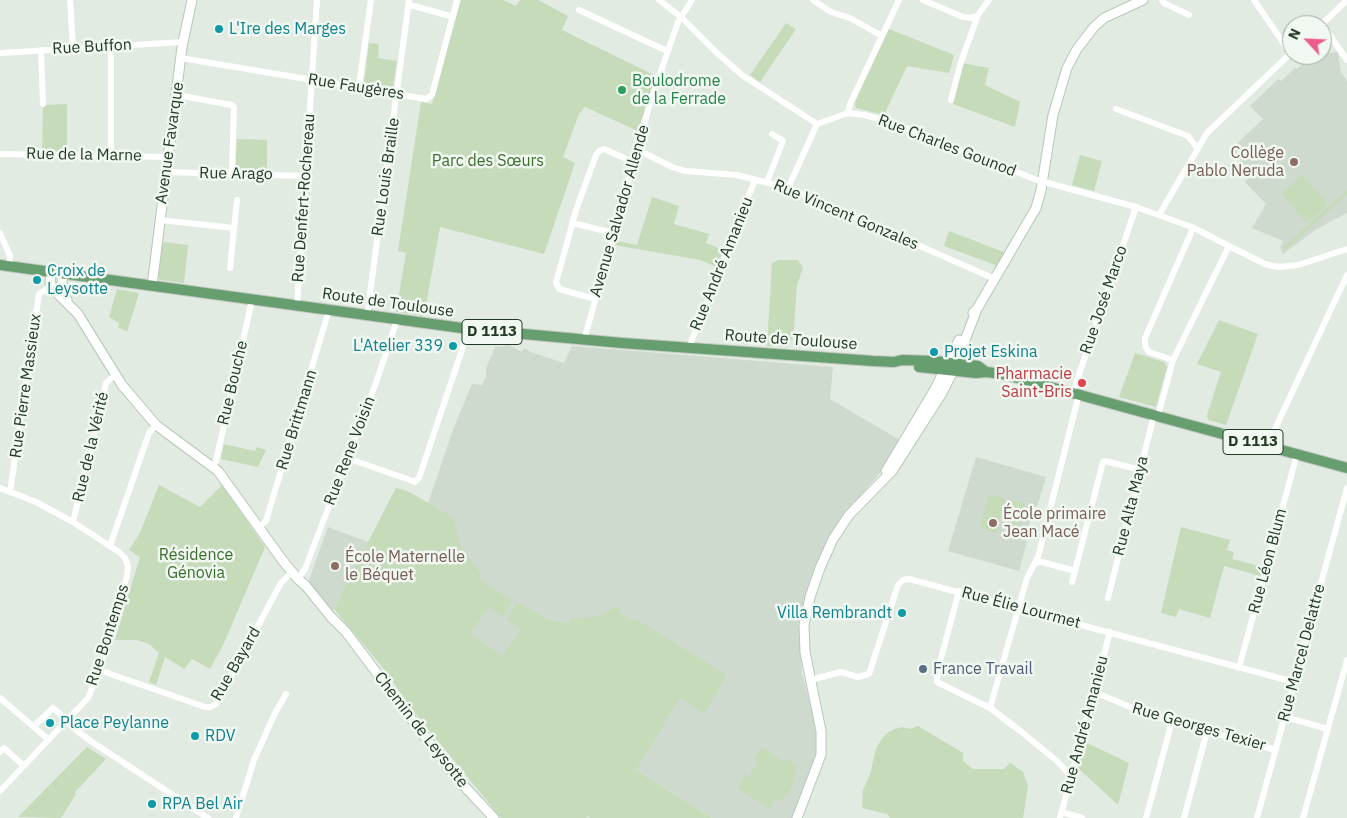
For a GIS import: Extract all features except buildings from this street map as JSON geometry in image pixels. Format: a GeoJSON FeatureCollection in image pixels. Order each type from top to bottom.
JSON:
{"type":"FeatureCollection","features":[{"type":"Feature","properties":{"kind":"main road","name":"Route de Toulouse"},"geometry":{"type":"LineString","coordinates":[[5,266],[469,329],[585,340],[894,362],[902,360],[951,367],[978,366],[986,372],[1011,376],[1076,393],[1347,468]]}},
{"type":"Feature","properties":{"kind":"street"},"geometry":{"type":"LineString","coordinates":[[70,0],[73,48]]}},
{"type":"Feature","properties":{"kind":"street","name":"Avenue Favarque"},"geometry":{"type":"LineString","coordinates":[[152,286],[183,42],[192,0]]}},
{"type":"Feature","properties":{"kind":"street","name":"Rue Denfert-Rochereau"},"geometry":{"type":"LineString","coordinates":[[297,306],[317,0]]}},
{"type":"Feature","properties":{"kind":"street"},"geometry":{"type":"LineString","coordinates":[[359,86],[371,0]]}},
{"type":"Feature","properties":{"kind":"street","name":"Rue Louis Braille"},"geometry":{"type":"LineString","coordinates":[[368,316],[409,0]]}},
{"type":"Feature","properties":{"kind":"street","name":"Rue Faugères"},"geometry":{"type":"LineString","coordinates":[[181,58],[359,86],[426,99],[430,97],[457,0]]}},
{"type":"Feature","properties":{"kind":"street"},"geometry":{"type":"LineString","coordinates":[[659,0],[681,17],[717,54],[742,75],[817,124],[788,188]]}},
{"type":"Feature","properties":{"kind":"street","name":"Avenue Salvador Allende"},"geometry":{"type":"LineString","coordinates":[[585,340],[636,149],[667,52],[681,17],[692,0]]}},
{"type":"Feature","properties":{"kind":"street"},"geometry":{"type":"LineString","coordinates":[[813,0],[830,12],[850,18],[882,36]]}},
{"type":"Feature","properties":{"kind":"street"},"geometry":{"type":"LineString","coordinates":[[848,113],[850,104],[899,0]]}},
{"type":"Feature","properties":{"kind":"street"},"geometry":{"type":"LineString","coordinates":[[923,0],[963,17],[971,18],[978,15]]}},
{"type":"Feature","properties":{"kind":"street"},"geometry":{"type":"LineString","coordinates":[[951,100],[961,62],[978,15],[990,0]]}},
{"type":"Feature","properties":{"kind":"street"},"geometry":{"type":"LineString","coordinates":[[797,818],[821,755],[821,730],[805,652],[804,625],[810,597],[820,568],[833,539],[849,515],[882,480],[951,367],[977,310],[1036,208],[1053,115],[1067,68],[1077,49],[1094,27],[1104,18],[1143,0]]}},
{"type":"Feature","properties":{"kind":"street"},"geometry":{"type":"LineString","coordinates":[[1162,0],[1164,3],[1189,15]]}},
{"type":"Feature","properties":{"kind":"street"},"geometry":{"type":"LineString","coordinates":[[1254,0],[1282,40]]}},
{"type":"Feature","properties":{"kind":"street"},"geometry":{"type":"LineString","coordinates":[[1331,15],[1347,0]]}},
{"type":"Feature","properties":{"kind":"street"},"geometry":{"type":"LineString","coordinates":[[408,8],[410,6],[453,17]]}},
{"type":"Feature","properties":{"kind":"street"},"geometry":{"type":"LineString","coordinates":[[579,10],[667,52]]}},
{"type":"Feature","properties":{"kind":"street"},"geometry":{"type":"LineString","coordinates":[[1332,38],[1347,59]]}},
{"type":"Feature","properties":{"kind":"street","name":"Rue Buffon"},"geometry":{"type":"LineString","coordinates":[[0,53],[183,42]]}},
{"type":"Feature","properties":{"kind":"street"},"geometry":{"type":"LineString","coordinates":[[111,46],[111,156]]}},
{"type":"Feature","properties":{"kind":"street"},"geometry":{"type":"LineString","coordinates":[[41,50],[43,104]]}},
{"type":"Feature","properties":{"kind":"street"},"geometry":{"type":"LineString","coordinates":[[1159,214],[1207,133],[1282,62]]}},
{"type":"Feature","properties":{"kind":"street"},"geometry":{"type":"LineString","coordinates":[[177,95],[232,104],[234,107],[232,174]]}},
{"type":"Feature","properties":{"kind":"street"},"geometry":{"type":"LineString","coordinates":[[1116,109],[1188,136],[1197,148]]}},
{"type":"Feature","properties":{"kind":"street","name":"Rue Charles Gounod"},"geometry":{"type":"LineString","coordinates":[[817,124],[848,113],[865,115],[899,125],[1042,181],[1159,214],[1192,227],[1265,264],[1280,267],[1298,265],[1347,249]]}},
{"type":"Feature","properties":{"kind":"street"},"geometry":{"type":"LineString","coordinates":[[767,182],[784,141],[772,134]]}},
{"type":"Feature","properties":{"kind":"street"},"geometry":{"type":"LineString","coordinates":[[596,299],[561,290],[556,284],[572,223],[599,150],[604,149],[633,162]]}},
{"type":"Feature","properties":{"kind":"street","name":"Rue Vincent Gonzales"},"geometry":{"type":"LineString","coordinates":[[636,149],[672,167],[685,171],[720,173],[788,188],[994,279]]}},
{"type":"Feature","properties":{"kind":"street","name":"Rue de la Marne"},"geometry":{"type":"LineString","coordinates":[[0,154],[168,157]]}},
{"type":"Feature","properties":{"kind":"street","name":"Rue Arago"},"geometry":{"type":"LineString","coordinates":[[166,172],[305,176]]}},
{"type":"Feature","properties":{"kind":"street","name":"Rue André Amanieu"},"geometry":{"type":"LineString","coordinates":[[689,347],[755,180]]}},
{"type":"Feature","properties":{"kind":"street"},"geometry":{"type":"LineString","coordinates":[[230,268],[237,200]]}},
{"type":"Feature","properties":{"kind":"street","name":"Rue José Marco"},"geometry":{"type":"LineString","coordinates":[[988,708],[1027,578],[1035,563],[1042,539],[1076,393],[1136,207]]}},
{"type":"Feature","properties":{"kind":"street"},"geometry":{"type":"LineString","coordinates":[[160,220],[234,228]]}},
{"type":"Feature","properties":{"kind":"street"},"geometry":{"type":"LineString","coordinates":[[572,223],[614,234]]}},
{"type":"Feature","properties":{"kind":"street"},"geometry":{"type":"LineString","coordinates":[[1173,360],[1149,352],[1145,346],[1145,338],[1192,227]]}},
{"type":"Feature","properties":{"kind":"street"},"geometry":{"type":"LineString","coordinates":[[0,233],[9,253],[5,266]]}},
{"type":"Feature","properties":{"kind":"street","name":"Rue Alta Maya"},"geometry":{"type":"LineString","coordinates":[[1108,598],[1141,470],[1173,360],[1229,246]]}},
{"type":"Feature","properties":{"kind":"street"},"geometry":{"type":"LineString","coordinates":[[51,273],[56,289]]}},
{"type":"Feature","properties":{"kind":"street"},"geometry":{"type":"LineString","coordinates":[[56,289],[63,274]]}},
{"type":"Feature","properties":{"kind":"street"},"geometry":{"type":"LineString","coordinates":[[1267,446],[1347,275]]}},
{"type":"Feature","properties":{"kind":"street","name":"Chemin de Leysotte"},"geometry":{"type":"LineString","coordinates":[[56,289],[83,322],[115,375],[156,425],[213,466],[228,483],[295,575],[302,589],[328,621],[351,641],[461,782],[494,818]]}},
{"type":"Feature","properties":{"kind":"street","name":"Rue Pierre Massieux"},"geometry":{"type":"LineString","coordinates":[[10,492],[40,294],[56,289]]}},
{"type":"Feature","properties":{"kind":"street","name":"Rue Bouche"},"geometry":{"type":"LineString","coordinates":[[213,466],[218,452],[252,300]]}},
{"type":"Feature","properties":{"kind":"street","name":"Rue Brittmann"},"geometry":{"type":"LineString","coordinates":[[259,527],[266,521],[329,310]]}},
{"type":"Feature","properties":{"kind":"street","name":"Rue Rene Voisin"},"geometry":{"type":"LineString","coordinates":[[295,575],[306,568],[387,353],[397,320]]}},
{"type":"Feature","properties":{"kind":"street"},"geometry":{"type":"LineString","coordinates":[[348,458],[415,482],[419,478],[469,329]]}},
{"type":"Feature","properties":{"kind":"street","name":"Rue de la Vérité"},"geometry":{"type":"LineString","coordinates":[[73,522],[106,383],[115,375]]}},
{"type":"Feature","properties":{"kind":"street"},"geometry":{"type":"LineString","coordinates":[[110,546],[149,433],[156,425]]}},
{"type":"Feature","properties":{"kind":"street","name":"Rue Léon Blum"},"geometry":{"type":"LineString","coordinates":[[1239,668],[1297,454]]}},
{"type":"Feature","properties":{"kind":"street"},"geometry":{"type":"LineString","coordinates":[[1072,582],[1103,462],[1141,470]]}},
{"type":"Feature","properties":{"kind":"street","name":"Rue Bontemps"},"geometry":{"type":"LineString","coordinates":[[0,488],[36,502],[73,522],[125,558],[128,567],[99,670],[88,698],[0,791]]}},
{"type":"Feature","properties":{"kind":"street","name":"Rue Marcel Delattre"},"geometry":{"type":"LineString","coordinates":[[1257,818],[1347,488]]}},
{"type":"Feature","properties":{"kind":"street"},"geometry":{"type":"LineString","coordinates":[[1035,563],[1042,562],[1075,571]]}},
{"type":"Feature","properties":{"kind":"street","name":"Rue Bayard"},"geometry":{"type":"LineString","coordinates":[[99,670],[206,707],[211,707],[216,704],[281,582],[295,575]]}},
{"type":"Feature","properties":{"kind":"street","name":"Rue Élie Lourmet"},"geometry":{"type":"LineString","coordinates":[[810,680],[841,672],[858,676],[869,674],[898,585],[903,580],[910,578],[1294,682]]}},
{"type":"Feature","properties":{"kind":"street"},"geometry":{"type":"LineString","coordinates":[[959,591],[936,680],[938,683],[988,708],[1034,742],[1057,761],[1071,776]]}},
{"type":"Feature","properties":{"kind":"street","name":"Rue André Amanieu"},"geometry":{"type":"LineString","coordinates":[[1060,815],[1110,632]]}},
{"type":"Feature","properties":{"kind":"street"},"geometry":{"type":"LineString","coordinates":[[1303,818],[1347,660]]}},
{"type":"Feature","properties":{"kind":"street","name":"Rue Georges Texier"},"geometry":{"type":"LineString","coordinates":[[1094,692],[1139,711],[1276,750]]}},
{"type":"Feature","properties":{"kind":"street"},"geometry":{"type":"LineString","coordinates":[[236,818],[254,760],[277,708],[286,694]]}},
{"type":"Feature","properties":{"kind":"street"},"geometry":{"type":"LineString","coordinates":[[0,698],[49,740]]}},
{"type":"Feature","properties":{"kind":"street"},"geometry":{"type":"LineString","coordinates":[[34,726],[52,708],[92,742],[208,818]]}},
{"type":"Feature","properties":{"kind":"street"},"geometry":{"type":"LineString","coordinates":[[1285,717],[1328,729]]}},
{"type":"Feature","properties":{"kind":"street"},"geometry":{"type":"LineString","coordinates":[[1146,818],[1172,721]]}},
{"type":"Feature","properties":{"kind":"street"},"geometry":{"type":"LineString","coordinates":[[1184,818],[1206,731]]}},
{"type":"Feature","properties":{"kind":"street"},"geometry":{"type":"LineString","coordinates":[[0,752],[4,748],[24,766]]}},
{"type":"Feature","properties":{"kind":"street"},"geometry":{"type":"LineString","coordinates":[[1060,815],[1082,818]]}},
{"type":"Feature","properties":{"kind":"shaded area","name":"Collège Pablo Neruda"},"geometry":{"type":"Polygon","coordinates":[[[1332,52],[1338,52],[1341,72],[1347,81],[1347,213],[1315,230],[1283,254],[1280,247],[1283,241],[1252,228],[1266,204],[1245,182],[1253,173],[1230,150],[1263,119],[1250,106],[1278,79],[1281,81],[1295,68],[1297,69],[1302,65],[1332,65],[1332,52]]]}},
{"type":"Feature","properties":{"kind":"shaded area"},"geometry":{"type":"Polygon","coordinates":[[[506,344],[522,352],[524,348],[564,363],[572,346],[833,367],[830,399],[900,440],[882,470],[849,510],[818,563],[802,607],[800,623],[802,674],[814,716],[817,745],[806,784],[801,792],[792,818],[712,818],[346,586],[332,612],[309,583],[328,527],[368,542],[396,488],[409,492],[428,503],[454,427],[472,384],[482,385],[486,377],[486,368],[495,347],[505,346],[506,344]]]}},
{"type":"Feature","properties":{"kind":"shaded area","name":"École primaire Jean Macé"},"geometry":{"type":"Polygon","coordinates":[[[976,457],[1046,477],[1037,507],[1034,506],[1019,571],[948,551],[976,457]]]}},
{"type":"Feature","properties":{"kind":"green space","name":"Parc des Sœurs"},"geometry":{"type":"Polygon","coordinates":[[[461,0],[503,0],[516,6],[520,0],[538,0],[568,16],[562,30],[656,76],[638,131],[585,107],[579,114],[563,157],[575,163],[544,254],[440,227],[424,316],[396,312],[406,253],[398,251],[421,102],[432,104],[461,0]]]}},
{"type":"Feature","properties":{"kind":"green space"},"geometry":{"type":"Polygon","coordinates":[[[786,23],[796,29],[760,82],[750,75],[786,23]]]}},
{"type":"Feature","properties":{"kind":"green space"},"geometry":{"type":"Polygon","coordinates":[[[889,29],[954,55],[949,73],[907,66],[884,115],[856,108],[855,102],[889,29]]]}},
{"type":"Feature","properties":{"kind":"green space"},"geometry":{"type":"Polygon","coordinates":[[[369,43],[379,44],[378,58],[397,61],[393,87],[389,90],[366,86],[364,82],[369,43]]]}},
{"type":"Feature","properties":{"kind":"green space"},"geometry":{"type":"Polygon","coordinates":[[[962,63],[989,68],[985,85],[1020,102],[1015,127],[953,104],[962,63]]]}},
{"type":"Feature","properties":{"kind":"green space"},"geometry":{"type":"Polygon","coordinates":[[[67,104],[67,151],[42,151],[43,105],[67,104]]]}},
{"type":"Feature","properties":{"kind":"green space"},"geometry":{"type":"Polygon","coordinates":[[[237,139],[267,140],[267,171],[237,172],[235,170],[237,139]]]}},
{"type":"Feature","properties":{"kind":"green space"},"geometry":{"type":"Polygon","coordinates":[[[1080,155],[1102,161],[1094,191],[1072,185],[1080,155]]]}},
{"type":"Feature","properties":{"kind":"green space"},"geometry":{"type":"Polygon","coordinates":[[[1302,175],[1328,204],[1307,223],[1281,194],[1302,175]]]}},
{"type":"Feature","properties":{"kind":"green space"},"geometry":{"type":"Polygon","coordinates":[[[1347,190],[1347,195],[1284,251],[1282,248],[1347,190]]]}},
{"type":"Feature","properties":{"kind":"green space"},"geometry":{"type":"Polygon","coordinates":[[[652,197],[679,206],[674,224],[709,234],[706,243],[723,250],[717,267],[700,260],[615,245],[617,241],[637,245],[652,197]]]}},
{"type":"Feature","properties":{"kind":"green space"},"geometry":{"type":"Polygon","coordinates":[[[949,231],[1006,253],[998,266],[944,246],[949,231]]]}},
{"type":"Feature","properties":{"kind":"green space"},"geometry":{"type":"Polygon","coordinates":[[[162,242],[188,245],[184,283],[160,280],[158,278],[162,242]]]}},
{"type":"Feature","properties":{"kind":"green space"},"geometry":{"type":"Polygon","coordinates":[[[779,260],[798,260],[803,268],[797,285],[793,340],[789,340],[788,347],[767,346],[772,263],[779,260]]]}},
{"type":"Feature","properties":{"kind":"green space"},"geometry":{"type":"Polygon","coordinates":[[[117,289],[139,293],[127,332],[118,327],[119,323],[109,317],[117,289]]]}},
{"type":"Feature","properties":{"kind":"green space"},"geometry":{"type":"Polygon","coordinates":[[[1219,320],[1258,334],[1226,425],[1208,420],[1207,415],[1221,372],[1197,364],[1219,320]]]}},
{"type":"Feature","properties":{"kind":"green space"},"geometry":{"type":"Polygon","coordinates":[[[1135,353],[1164,362],[1167,367],[1156,407],[1119,397],[1135,353]]]}},
{"type":"Feature","properties":{"kind":"green space"},"geometry":{"type":"Polygon","coordinates":[[[224,444],[255,451],[257,447],[266,450],[258,467],[221,459],[224,444]]]}},
{"type":"Feature","properties":{"kind":"green space","name":"Résidence Génovia"},"geometry":{"type":"Polygon","coordinates":[[[159,485],[200,507],[222,485],[265,547],[224,643],[210,669],[192,659],[184,669],[165,657],[156,685],[149,682],[159,653],[149,644],[137,640],[115,640],[140,557],[129,550],[140,533],[159,485]]]}},
{"type":"Feature","properties":{"kind":"green space"},"geometry":{"type":"Polygon","coordinates":[[[396,488],[409,492],[454,518],[462,549],[480,573],[479,579],[512,600],[503,617],[489,607],[470,633],[502,656],[521,630],[507,620],[517,602],[549,620],[570,624],[570,619],[598,616],[616,607],[619,608],[620,613],[631,620],[636,619],[725,674],[726,678],[704,713],[680,698],[636,770],[712,818],[590,818],[588,816],[586,818],[501,818],[411,708],[384,669],[334,609],[396,488]]]}},
{"type":"Feature","properties":{"kind":"green space"},"geometry":{"type":"Polygon","coordinates":[[[989,494],[1006,499],[996,533],[980,528],[989,494]]]}},
{"type":"Feature","properties":{"kind":"green space"},"geometry":{"type":"Polygon","coordinates":[[[1012,500],[1025,503],[1018,527],[1005,524],[1012,500]]]}},
{"type":"Feature","properties":{"kind":"green space"},"geometry":{"type":"Polygon","coordinates":[[[1181,527],[1230,540],[1227,550],[1234,552],[1232,559],[1263,567],[1261,576],[1224,566],[1210,618],[1179,609],[1176,617],[1161,613],[1181,527]]]}},
{"type":"Feature","properties":{"kind":"green space"},"geometry":{"type":"Polygon","coordinates":[[[918,726],[963,753],[963,761],[973,769],[1004,769],[1010,763],[1023,772],[1028,786],[1023,818],[890,818],[887,814],[862,808],[863,790],[870,774],[876,749],[881,740],[887,733],[895,729],[902,727],[911,729],[918,726]]]}},
{"type":"Feature","properties":{"kind":"green space"},"geometry":{"type":"Polygon","coordinates":[[[1085,742],[1129,763],[1118,805],[1078,768],[1085,742]]]}},
{"type":"Feature","properties":{"kind":"green space"},"geometry":{"type":"Polygon","coordinates":[[[87,747],[106,759],[75,792],[76,794],[61,818],[18,817],[87,747]]]}},
{"type":"Feature","properties":{"kind":"green space"},"geometry":{"type":"Polygon","coordinates":[[[762,747],[784,762],[787,758],[795,764],[797,770],[791,789],[783,801],[777,798],[770,809],[737,788],[745,775],[749,777],[758,762],[754,759],[762,747]]]}},
{"type":"Feature","properties":{"kind":"place","name":"L'Ire des Marges"},"geometry":{"type":"Point","coordinates":[219,29]}},
{"type":"Feature","properties":{"kind":"place","name":"Boulodrome de la Ferrade"},"geometry":{"type":"Point","coordinates":[622,90]}},
{"type":"Feature","properties":{"kind":"place","name":"Collège Pablo Neruda"},"geometry":{"type":"Point","coordinates":[1294,162]}},
{"type":"Feature","properties":{"kind":"place","name":"Croix de Leysotte"},"geometry":{"type":"Point","coordinates":[37,280]}},
{"type":"Feature","properties":{"kind":"place","name":"L'Atelier 339"},"geometry":{"type":"Point","coordinates":[453,346]}},
{"type":"Feature","properties":{"kind":"place","name":"Projet Eskina"},"geometry":{"type":"Point","coordinates":[934,352]}},
{"type":"Feature","properties":{"kind":"place","name":"Pharmacie Saint-Bris"},"geometry":{"type":"Point","coordinates":[1082,383]}},
{"type":"Feature","properties":{"kind":"place","name":"École primaire Jean Macé"},"geometry":{"type":"Point","coordinates":[993,523]}},
{"type":"Feature","properties":{"kind":"place","name":"École Maternelle le Béquet"},"geometry":{"type":"Point","coordinates":[335,566]}},
{"type":"Feature","properties":{"kind":"place","name":"Villa Rembrandt"},"geometry":{"type":"Point","coordinates":[902,613]}},
{"type":"Feature","properties":{"kind":"place","name":"France Travail"},"geometry":{"type":"Point","coordinates":[923,669]}},
{"type":"Feature","properties":{"kind":"place","name":"Place Peylanne"},"geometry":{"type":"Point","coordinates":[50,723]}},
{"type":"Feature","properties":{"kind":"place","name":"RDV"},"geometry":{"type":"Point","coordinates":[195,736]}},
{"type":"Feature","properties":{"kind":"place","name":"RPA Bel Air"},"geometry":{"type":"Point","coordinates":[152,804]}}]}
